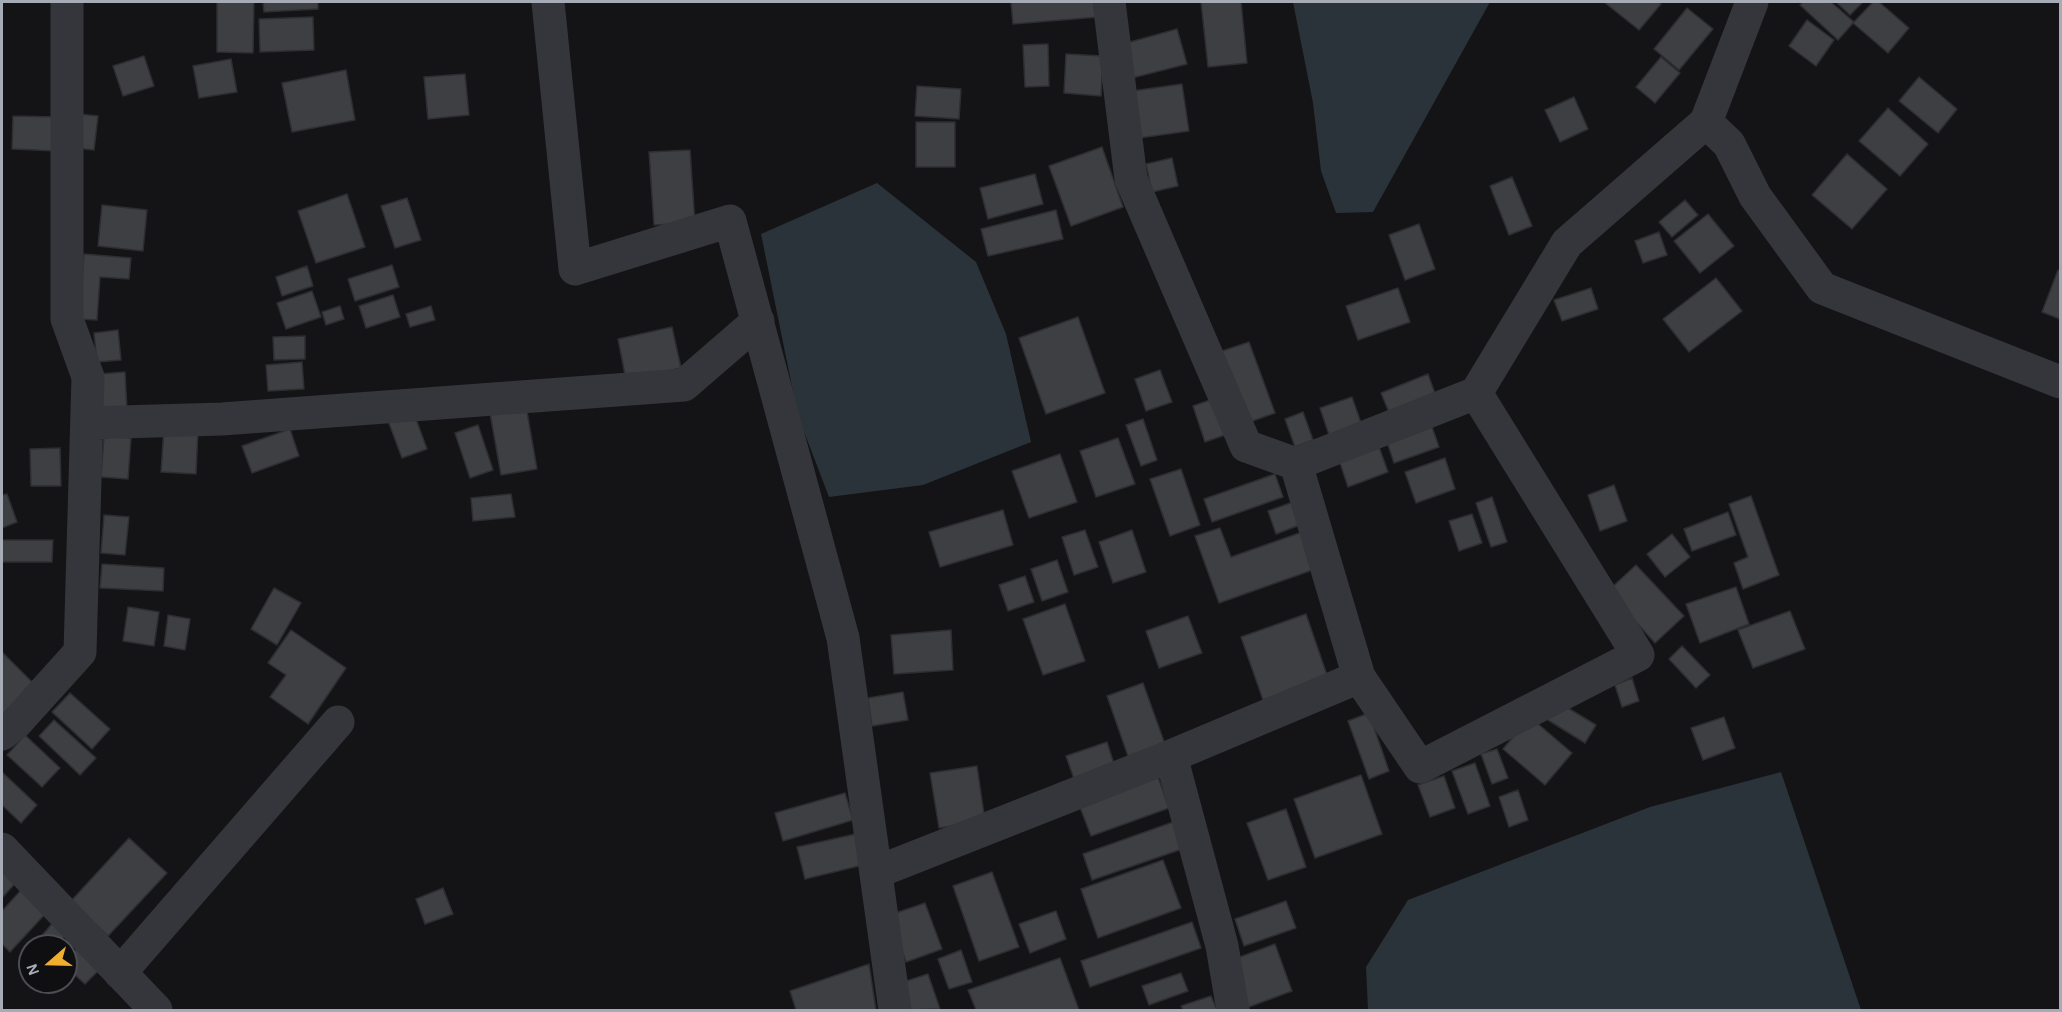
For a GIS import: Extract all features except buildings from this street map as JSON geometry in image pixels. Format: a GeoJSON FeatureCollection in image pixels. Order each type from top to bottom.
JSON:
{"type":"FeatureCollection","features":[{"type":"Feature","properties":{"kind":"street"},"geometry":{"type":"LineString","coordinates":[[2,734],[15,724],[80,652],[88,377],[67,319],[67,2]]}},
{"type":"Feature","properties":{"kind":"street"},"geometry":{"type":"LineString","coordinates":[[548,2],[575,269],[730,221],[843,638],[895,1011]]}},
{"type":"Feature","properties":{"kind":"street"},"geometry":{"type":"LineString","coordinates":[[1109,2],[1131,179],[1246,446],[1296,464],[1476,393],[1568,243],[1706,122],[1752,2]]}},
{"type":"Feature","properties":{"kind":"street"},"geometry":{"type":"LineString","coordinates":[[1706,122],[1729,144],[1755,196],[1822,288],[2061,382]]}},
{"type":"Feature","properties":{"kind":"street"},"geometry":{"type":"LineString","coordinates":[[87,423],[222,419],[684,385],[758,321]]}},
{"type":"Feature","properties":{"kind":"street"},"geometry":{"type":"LineString","coordinates":[[1296,464],[1359,677],[1420,767],[1638,656],[1476,393]]}},
{"type":"Feature","properties":{"kind":"street"},"geometry":{"type":"LineString","coordinates":[[877,872],[1171,756],[1359,677]]}},
{"type":"Feature","properties":{"kind":"street"},"geometry":{"type":"LineString","coordinates":[[120,973],[338,722]]}},
{"type":"Feature","properties":{"kind":"street"},"geometry":{"type":"LineString","coordinates":[[1171,756],[1222,946],[1233,1011]]}},
{"type":"Feature","properties":{"kind":"street"},"geometry":{"type":"LineString","coordinates":[[2,849],[156,1011]]}},
{"type":"Feature","properties":{"kind":"shaded area"},"geometry":{"type":"Polygon","coordinates":[[[1293,2],[1490,2],[1373,212],[1336,213],[1321,171],[1313,103],[1293,2]]]}},
{"type":"Feature","properties":{"kind":"shaded area"},"geometry":{"type":"Polygon","coordinates":[[[877,183],[976,262],[1006,334],[1031,442],[923,485],[829,497],[798,416],[761,234],[877,183]]]}},
{"type":"Feature","properties":{"kind":"shaded area"},"geometry":{"type":"Polygon","coordinates":[[[1781,772],[1861,1010],[1368,1010],[1366,967],[1408,900],[1650,807],[1781,772]]]}}]}
